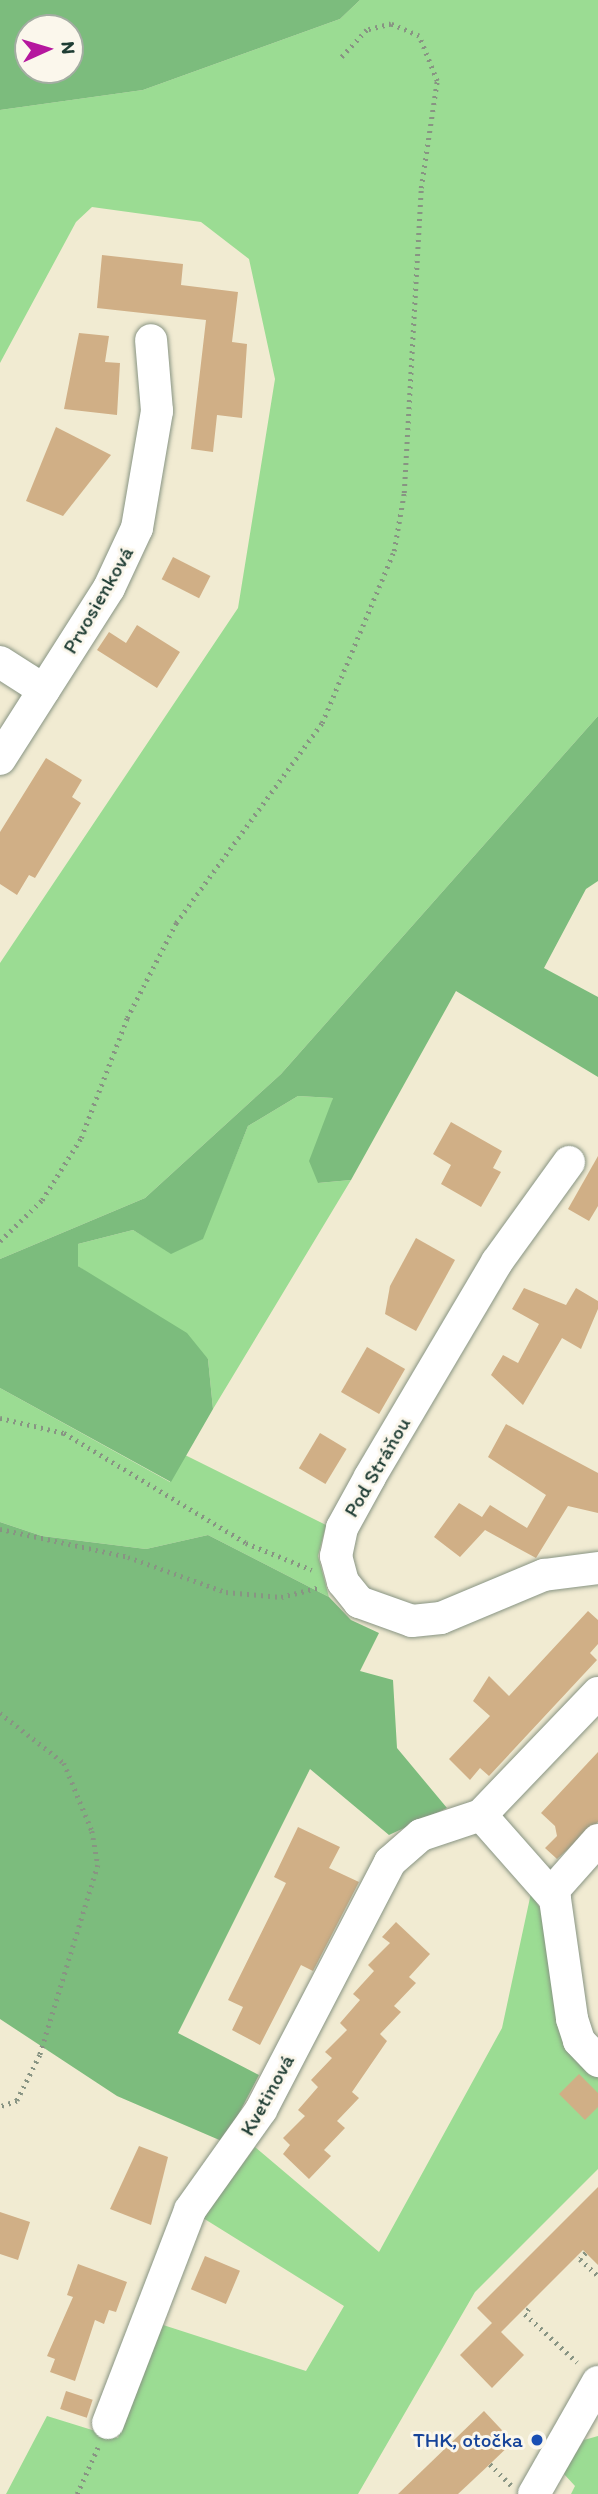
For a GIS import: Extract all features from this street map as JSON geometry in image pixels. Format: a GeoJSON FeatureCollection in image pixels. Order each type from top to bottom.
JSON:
{"type":"FeatureCollection","features":[{"type":"Feature","properties":{"kind":"street","name":"Prvosienková"},"geometry":{"type":"LineString","coordinates":[[0,759],[109,588],[137,528],[157,411],[150,340]]}},
{"type":"Feature","properties":{"kind":"street"},"geometry":{"type":"LineString","coordinates":[[0,662],[44,690]]}},
{"type":"Feature","properties":{"kind":"street","name":"Pod Stráňou"},"geometry":{"type":"LineString","coordinates":[[343,1582],[337,1556],[342,1528],[497,1262],[569,1162]]}},
{"type":"Feature","properties":{"kind":"street"},"geometry":{"type":"LineString","coordinates":[[343,1582],[359,1602],[412,1621],[441,1618],[544,1575],[598,1568]]}},
{"type":"Feature","properties":{"kind":"street","name":"Kvetinová"},"geometry":{"type":"LineString","coordinates":[[108,2423],[185,2220],[261,2110],[390,1862],[421,1835],[481,1815],[598,1693]]}},
{"type":"Feature","properties":{"kind":"street"},"geometry":{"type":"LineString","coordinates":[[481,1815],[551,1893],[561,1917],[572,2019],[579,2041],[598,2061]]}},
{"type":"Feature","properties":{"kind":"street"},"geometry":{"type":"LineString","coordinates":[[551,1893],[598,1840]]}},
{"type":"Feature","properties":{"kind":"street"},"geometry":{"type":"LineString","coordinates":[[524,2491],[585,2423],[587,2372]]}},
{"type":"Feature","properties":{"kind":"path"},"geometry":{"type":"LineString","coordinates":[[0,1241],[42,1200],[81,1138],[127,1018],[177,923],[323,723],[394,551],[404,493],[421,188],[437,80],[419,36],[391,24],[367,30],[340,60]]}},
{"type":"Feature","properties":{"kind":"path"},"geometry":{"type":"LineString","coordinates":[[0,1418],[64,1433],[246,1544],[343,1582]]}},
{"type":"Feature","properties":{"kind":"path"},"geometry":{"type":"LineString","coordinates":[[0,1529],[128,1557],[226,1592],[281,1597],[343,1582]]}},
{"type":"Feature","properties":{"kind":"path"},"geometry":{"type":"LineString","coordinates":[[0,1713],[64,1763],[92,1831],[99,1865],[40,2055],[17,2101],[0,2107]]}},
{"type":"Feature","properties":{"kind":"path"},"geometry":{"type":"LineString","coordinates":[[586,2253],[580,2259],[598,2276]]}},
{"type":"Feature","properties":{"kind":"path"},"geometry":{"type":"LineString","coordinates":[[529,2309],[525,2314],[587,2372]]}},
{"type":"Feature","properties":{"kind":"path"},"geometry":{"type":"LineString","coordinates":[[77,2494],[108,2423]]}},
{"type":"Feature","properties":{"kind":"path"},"geometry":{"type":"LineString","coordinates":[[490,2464],[524,2491]]}},
{"type":"Feature","properties":{"kind":"green space"},"geometry":{"type":"Polygon","coordinates":[[[0,0],[360,0],[340,19],[143,90],[0,110],[0,0]]]}},
{"type":"Feature","properties":{"kind":"green space"},"geometry":{"type":"Polygon","coordinates":[[[360,0],[598,0],[598,716],[281,1074],[145,1198],[0,1259],[0,963],[238,608],[275,379],[249,259],[201,222],[92,207],[76,222],[0,363],[0,110],[143,90],[340,19],[360,0]]]}},
{"type":"Feature","properties":{"kind":"green space"},"geometry":{"type":"Polygon","coordinates":[[[598,716],[598,881],[586,889],[544,968],[598,997],[598,1077],[456,991],[351,1180],[318,1183],[309,1161],[333,1098],[298,1096],[248,1126],[203,1239],[171,1254],[133,1230],[78,1244],[78,1266],[187,1333],[208,1359],[213,1409],[171,1482],[0,1388],[0,1259],[145,1198],[281,1074],[598,716]]]}},
{"type":"Feature","properties":{"kind":"green space"},"geometry":{"type":"Polygon","coordinates":[[[298,1096],[333,1098],[318,1183],[351,1180],[213,1409],[208,1359],[78,1266],[78,1244],[133,1230],[171,1253],[202,1239],[248,1126],[298,1096]]]}},
{"type":"Feature","properties":{"kind":"green space"},"geometry":{"type":"Polygon","coordinates":[[[0,1388],[170,1482],[183,1454],[326,1525],[318,1556],[329,1597],[208,1535],[146,1549],[42,1536],[0,1522],[0,1388]]]}},
{"type":"Feature","properties":{"kind":"green space"},"geometry":{"type":"Polygon","coordinates":[[[0,1522],[42,1536],[146,1549],[208,1535],[329,1597],[351,1620],[379,1633],[360,1671],[393,1680],[397,1748],[447,1808],[389,1835],[310,1769],[178,2033],[259,2075],[224,2142],[117,2096],[0,2019],[0,1522]]]}},
{"type":"Feature","properties":{"kind":"green space"},"geometry":{"type":"Polygon","coordinates":[[[531,1893],[545,1917],[574,2059],[598,2077],[598,2169],[475,2292],[358,2494],[6,2494],[47,2416],[118,2438],[157,2323],[306,2371],[344,2306],[203,2218],[255,2147],[379,2252],[502,2028],[531,1893]]]}},
{"type":"Feature","properties":{"kind":"green space"},"geometry":{"type":"Polygon","coordinates":[[[598,2436],[598,2494],[571,2494],[575,2486],[563,2473],[584,2440],[598,2436]]]}},
{"type":"Feature","properties":{"kind":"building"},"geometry":{"type":"Polygon","coordinates":[[[102,255],[183,264],[181,285],[238,292],[232,342],[247,344],[242,418],[217,415],[213,452],[191,449],[206,320],[97,308],[102,255]]]}},
{"type":"Feature","properties":{"kind":"building"},"geometry":{"type":"Polygon","coordinates":[[[79,333],[109,336],[105,362],[120,363],[117,415],[64,409],[79,333]]]}},
{"type":"Feature","properties":{"kind":"building"},"geometry":{"type":"Polygon","coordinates":[[[56,427],[111,455],[63,516],[26,501],[56,427]]]}},
{"type":"Feature","properties":{"kind":"building"},"geometry":{"type":"Polygon","coordinates":[[[173,557],[210,576],[199,598],[162,579],[173,557]]]}},
{"type":"Feature","properties":{"kind":"building"},"geometry":{"type":"Polygon","coordinates":[[[137,625],[180,652],[157,688],[97,650],[109,632],[126,643],[137,625]]]}},
{"type":"Feature","properties":{"kind":"building"},"geometry":{"type":"Polygon","coordinates":[[[46,758],[82,780],[72,797],[81,803],[35,878],[29,875],[17,895],[0,884],[0,832],[46,758]]]}},
{"type":"Feature","properties":{"kind":"building"},"geometry":{"type":"Polygon","coordinates":[[[451,1122],[502,1151],[493,1168],[501,1172],[481,1207],[441,1184],[451,1165],[433,1154],[451,1122]]]}},
{"type":"Feature","properties":{"kind":"building"},"geometry":{"type":"Polygon","coordinates":[[[598,1156],[598,1206],[589,1221],[568,1209],[598,1156]]]}},
{"type":"Feature","properties":{"kind":"building"},"geometry":{"type":"Polygon","coordinates":[[[416,1238],[455,1260],[416,1331],[385,1314],[390,1286],[416,1238]]]}},
{"type":"Feature","properties":{"kind":"building"},"geometry":{"type":"Polygon","coordinates":[[[524,1288],[566,1305],[576,1288],[598,1301],[598,1309],[581,1349],[562,1338],[523,1405],[491,1375],[503,1355],[518,1363],[539,1324],[512,1309],[524,1288]]]}},
{"type":"Feature","properties":{"kind":"building"},"geometry":{"type":"Polygon","coordinates":[[[367,1347],[405,1369],[379,1414],[341,1392],[367,1347]]]}},
{"type":"Feature","properties":{"kind":"building"},"geometry":{"type":"Polygon","coordinates":[[[506,1424],[598,1473],[598,1513],[568,1506],[536,1558],[485,1530],[460,1557],[434,1537],[459,1503],[482,1517],[490,1505],[527,1528],[546,1495],[488,1457],[506,1424]]]}},
{"type":"Feature","properties":{"kind":"building"},"geometry":{"type":"Polygon","coordinates":[[[320,1433],[347,1449],[325,1484],[299,1468],[320,1433]]]}},
{"type":"Feature","properties":{"kind":"building"},"geometry":{"type":"Polygon","coordinates":[[[588,1611],[598,1620],[598,1644],[590,1653],[597,1660],[489,1776],[480,1768],[470,1780],[449,1759],[490,1716],[473,1701],[489,1676],[509,1696],[588,1611]]]}},
{"type":"Feature","properties":{"kind":"building"},"geometry":{"type":"Polygon","coordinates":[[[598,1752],[598,1822],[557,1859],[545,1848],[557,1836],[555,1826],[541,1813],[598,1752]]]}},
{"type":"Feature","properties":{"kind":"building"},"geometry":{"type":"Polygon","coordinates":[[[298,1827],[340,1847],[329,1868],[359,1882],[313,1971],[301,1965],[260,2045],[232,2030],[243,2007],[228,2000],[286,1883],[274,1877],[298,1827]]]}},
{"type":"Feature","properties":{"kind":"building"},"geometry":{"type":"Polygon","coordinates":[[[396,1922],[430,1954],[409,1977],[416,1983],[394,2006],[401,2012],[380,2034],[387,2041],[352,2092],[359,2098],[337,2121],[345,2128],[324,2150],[331,2156],[309,2179],[283,2154],[290,2145],[283,2138],[305,2116],[298,2110],[318,2087],[311,2080],[332,2058],[325,2052],[347,2030],[340,2023],[360,2000],[353,1994],[374,1971],[368,1965],[390,1943],[382,1937],[396,1922]]]}},
{"type":"Feature","properties":{"kind":"building"},"geometry":{"type":"Polygon","coordinates":[[[579,2074],[598,2093],[598,2107],[585,2120],[559,2094],[579,2074]]]}},
{"type":"Feature","properties":{"kind":"building"},"geometry":{"type":"Polygon","coordinates":[[[139,2146],[168,2157],[151,2225],[110,2209],[139,2146]]]}},
{"type":"Feature","properties":{"kind":"building"},"geometry":{"type":"Polygon","coordinates":[[[598,2187],[598,2265],[583,2250],[501,2332],[524,2355],[492,2388],[460,2355],[492,2323],[477,2308],[598,2187]]]}},
{"type":"Feature","properties":{"kind":"building"},"geometry":{"type":"Polygon","coordinates":[[[0,2212],[30,2222],[18,2260],[0,2254],[0,2212]]]}},
{"type":"Feature","properties":{"kind":"building"},"geometry":{"type":"Polygon","coordinates":[[[205,2256],[240,2271],[226,2304],[191,2289],[205,2256]]]}},
{"type":"Feature","properties":{"kind":"building"},"geometry":{"type":"Polygon","coordinates":[[[78,2264],[127,2282],[116,2312],[109,2310],[104,2324],[95,2320],[75,2381],[50,2372],[55,2359],[47,2356],[73,2297],[67,2295],[78,2264]]]}},
{"type":"Feature","properties":{"kind":"building"},"geometry":{"type":"Polygon","coordinates":[[[66,2391],[93,2400],[87,2418],[60,2409],[66,2391]]]}},
{"type":"Feature","properties":{"kind":"building"},"geometry":{"type":"Polygon","coordinates":[[[484,2411],[513,2442],[458,2494],[398,2494],[484,2411]]]}},
{"type":"Feature","properties":{"kind":"place","name":"THK, otočka"},"geometry":{"type":"Point","coordinates":[537,2440]}}]}
